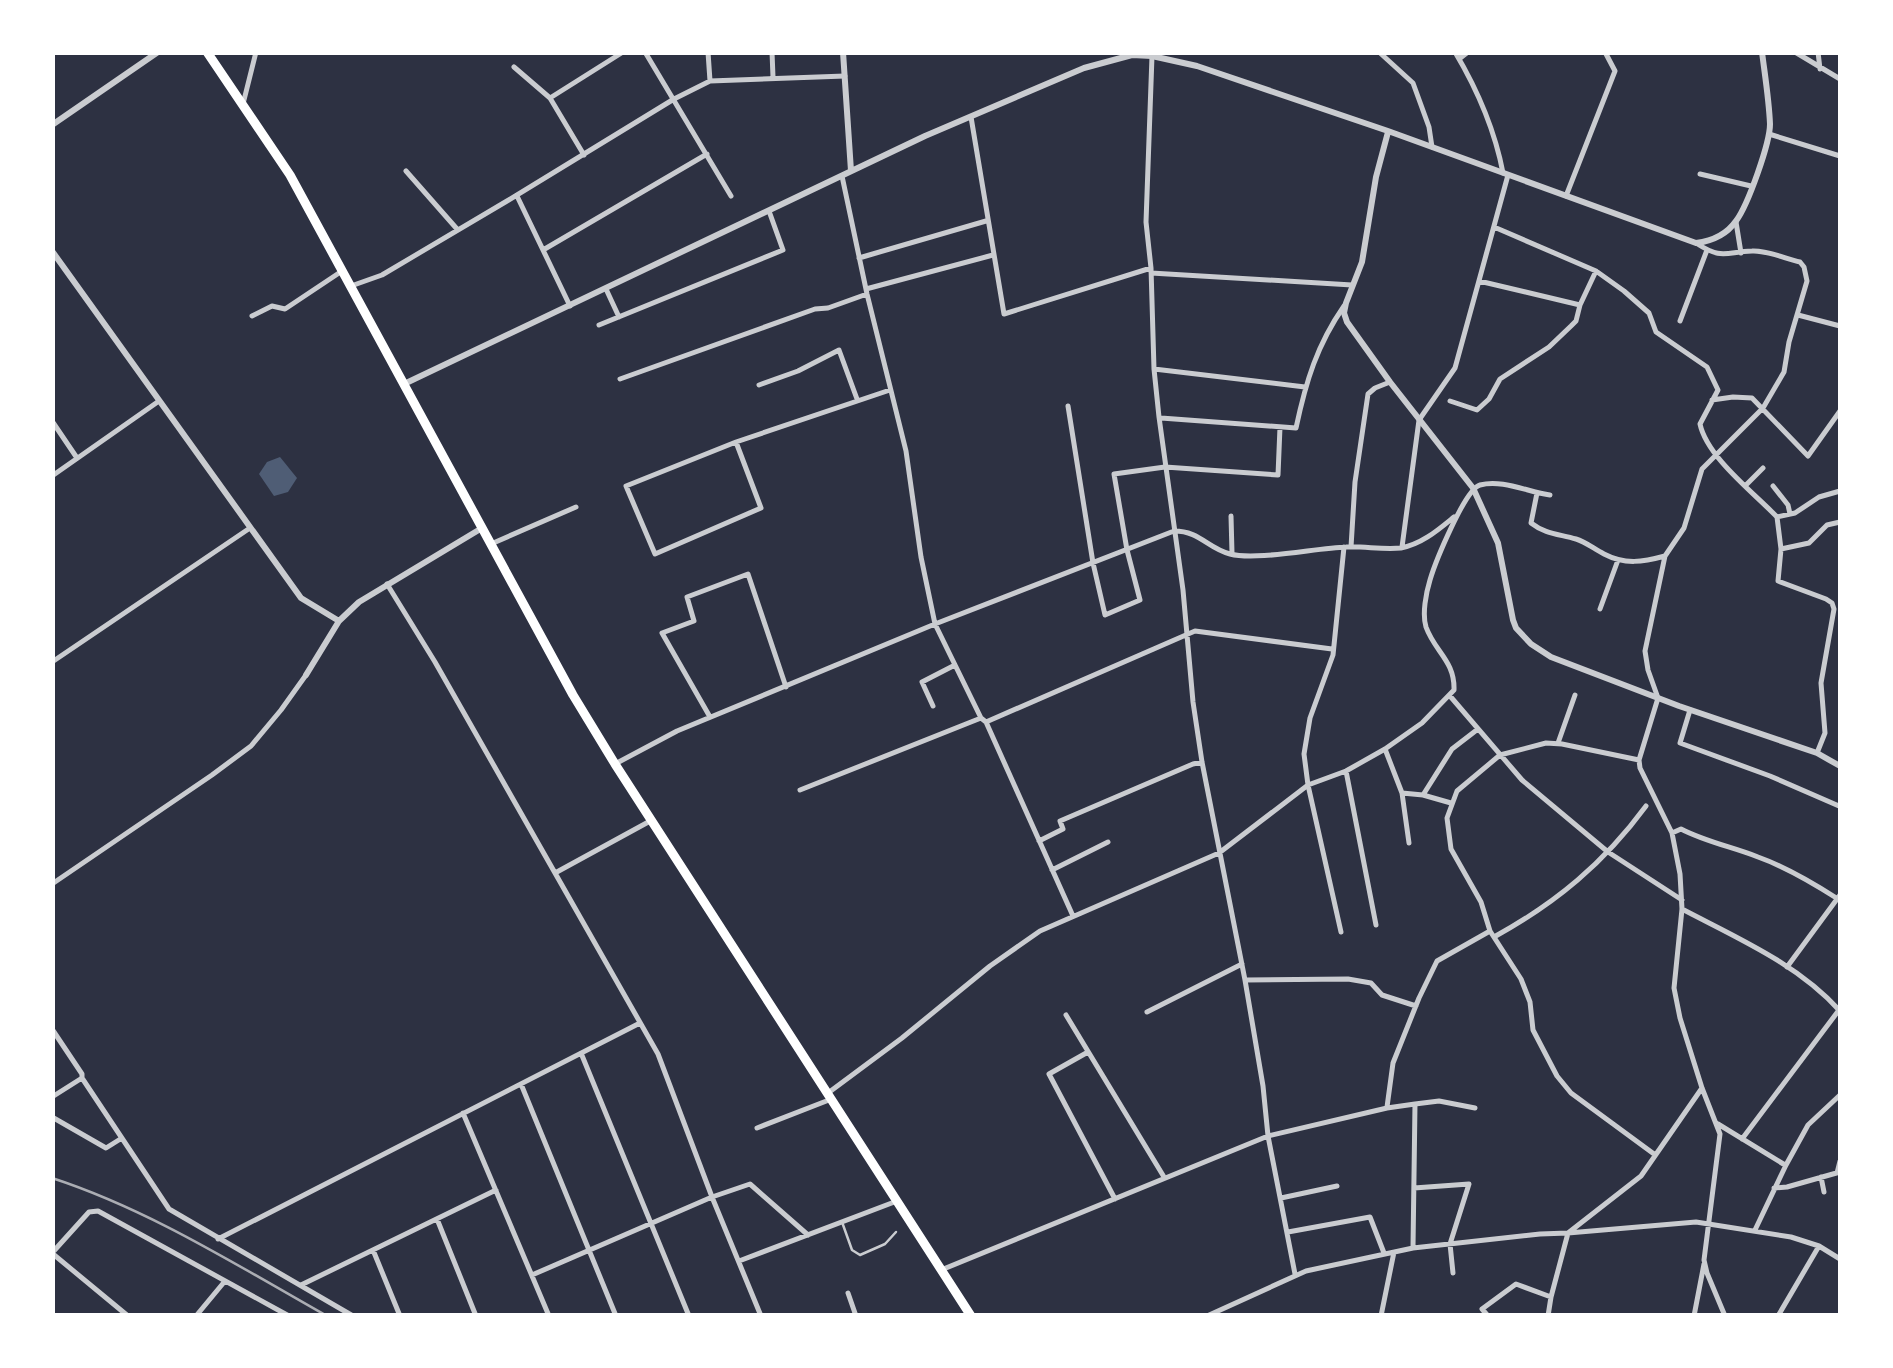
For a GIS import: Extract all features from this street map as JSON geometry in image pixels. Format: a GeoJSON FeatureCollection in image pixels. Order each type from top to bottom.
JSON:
{"type":"FeatureCollection","features":[{"type":"Feature","properties":{"kind":"highway"},"geometry":{"type":"LineString","coordinates":[[207,52],[285,166],[573,695],[897,1200],[965,1313]]}},
{"type":"Feature","properties":{"kind":"street"},"geometry":{"type":"LineString","coordinates":[[52,125],[158,52]]}},
{"type":"Feature","properties":{"kind":"street"},"geometry":{"type":"LineString","coordinates":[[243,104],[256,52]]}},
{"type":"Feature","properties":{"kind":"street"},"geometry":{"type":"LineString","coordinates":[[550,98],[623,52]]}},
{"type":"Feature","properties":{"kind":"street"},"geometry":{"type":"LineString","coordinates":[[645,52],[731,196]]}},
{"type":"Feature","properties":{"kind":"street"},"geometry":{"type":"LineString","coordinates":[[708,52],[710,81]]}},
{"type":"Feature","properties":{"kind":"street"},"geometry":{"type":"LineString","coordinates":[[772,52],[772,78]]}},
{"type":"Feature","properties":{"kind":"street"},"geometry":{"type":"LineString","coordinates":[[844,52],[851,172]]}},
{"type":"Feature","properties":{"kind":"street"},"geometry":{"type":"LineString","coordinates":[[1379,52],[1413,83],[1432,147]]}},
{"type":"Feature","properties":{"kind":"street"},"geometry":{"type":"LineString","coordinates":[[1402,548],[1419,420],[1455,368],[1506,174],[1479,100],[1457,56],[1468,52]]}},
{"type":"Feature","properties":{"kind":"street"},"geometry":{"type":"LineString","coordinates":[[1566,196],[1615,70],[1607,55],[1617,52]]}},
{"type":"Feature","properties":{"kind":"street"},"geometry":{"type":"LineString","coordinates":[[1741,253],[1736,221],[1769,134],[1762,52]]}},
{"type":"Feature","properties":{"kind":"street"},"geometry":{"type":"LineString","coordinates":[[1794,52],[1840,80]]}},
{"type":"Feature","properties":{"kind":"street"},"geometry":{"type":"LineString","coordinates":[[1818,52],[1820,69]]}},
{"type":"Feature","properties":{"kind":"street"},"geometry":{"type":"LineString","coordinates":[[404,384],[925,136],[1084,68],[1132,54],[1197,66],[1388,131],[1707,250],[1728,255],[1753,250],[1800,262],[1808,280],[1784,372],[1763,408],[1702,469],[1684,528],[1665,556],[1645,651],[1658,698],[1640,768],[1672,833],[1680,874],[1682,904],[1674,988],[1702,1088],[1720,1134],[1694,1316]]}},
{"type":"Feature","properties":{"kind":"street"},"geometry":{"type":"LineString","coordinates":[[1152,56],[1146,222],[1159,418],[1202,762],[1245,980],[1268,1136],[1295,1274]]}},
{"type":"Feature","properties":{"kind":"street"},"geometry":{"type":"LineString","coordinates":[[514,68],[550,98],[584,154]]}},
{"type":"Feature","properties":{"kind":"street"},"geometry":{"type":"LineString","coordinates":[[351,286],[382,274],[710,81],[845,76]]}},
{"type":"Feature","properties":{"kind":"street"},"geometry":{"type":"LineString","coordinates":[[971,117],[1004,314],[1151,270],[1352,286]]}},
{"type":"Feature","properties":{"kind":"street"},"geometry":{"type":"LineString","coordinates":[[1388,131],[1362,262],[1344,312],[1351,330],[1473,488],[1498,543],[1509,610],[1516,628],[1540,652],[1551,657],[1817,753],[1840,766]]}},
{"type":"Feature","properties":{"kind":"street"},"geometry":{"type":"LineString","coordinates":[[1769,134],[1840,156]]}},
{"type":"Feature","properties":{"kind":"street"},"geometry":{"type":"LineString","coordinates":[[543,250],[707,154]]}},
{"type":"Feature","properties":{"kind":"street"},"geometry":{"type":"LineString","coordinates":[[406,170],[457,229]]}},
{"type":"Feature","properties":{"kind":"street"},"geometry":{"type":"LineString","coordinates":[[1700,174],[1751,186]]}},
{"type":"Feature","properties":{"kind":"street"},"geometry":{"type":"LineString","coordinates":[[842,176],[906,451],[935,624],[1072,916]]}},
{"type":"Feature","properties":{"kind":"street"},"geometry":{"type":"LineString","coordinates":[[516,196],[570,306]]}},
{"type":"Feature","properties":{"kind":"street"},"geometry":{"type":"LineString","coordinates":[[600,326],[782,250],[769,211]]}},
{"type":"Feature","properties":{"kind":"street"},"geometry":{"type":"LineString","coordinates":[[859,258],[987,221]]}},
{"type":"Feature","properties":{"kind":"street"},"geometry":{"type":"LineString","coordinates":[[1696,243],[1716,238],[1736,221]]}},
{"type":"Feature","properties":{"kind":"street"},"geometry":{"type":"LineString","coordinates":[[1494,226],[1596,271],[1649,313],[1656,332],[1707,366],[1718,390],[1700,430],[1716,454],[1778,517],[1778,581],[1826,598],[1834,609],[1821,682],[1825,733],[1817,753]]}},
{"type":"Feature","properties":{"kind":"street"},"geometry":{"type":"LineString","coordinates":[[1680,321],[1707,250]]}},
{"type":"Feature","properties":{"kind":"street"},"geometry":{"type":"LineString","coordinates":[[52,251],[300,598],[339,622]]}},
{"type":"Feature","properties":{"kind":"street"},"geometry":{"type":"LineString","coordinates":[[620,379],[815,309],[993,254]]}},
{"type":"Feature","properties":{"kind":"street"},"geometry":{"type":"LineString","coordinates":[[252,316],[272,306],[286,309],[342,271]]}},
{"type":"Feature","properties":{"kind":"street"},"geometry":{"type":"LineString","coordinates":[[1450,401],[1477,410],[1489,399],[1500,379],[1572,326],[1596,271]]}},
{"type":"Feature","properties":{"kind":"street"},"geometry":{"type":"LineString","coordinates":[[1479,281],[1580,306]]}},
{"type":"Feature","properties":{"kind":"street"},"geometry":{"type":"LineString","coordinates":[[606,289],[619,317]]}},
{"type":"Feature","properties":{"kind":"street"},"geometry":{"type":"LineString","coordinates":[[1159,418],[1296,428],[1304,387],[1326,332],[1346,303]]}},
{"type":"Feature","properties":{"kind":"street"},"geometry":{"type":"LineString","coordinates":[[1798,315],[1840,326]]}},
{"type":"Feature","properties":{"kind":"street"},"geometry":{"type":"LineString","coordinates":[[760,384],[798,371],[839,350],[857,399]]}},
{"type":"Feature","properties":{"kind":"street"},"geometry":{"type":"LineString","coordinates":[[1154,369],[1304,387]]}},
{"type":"Feature","properties":{"kind":"street"},"geometry":{"type":"LineString","coordinates":[[1341,932],[1304,754],[1307,731],[1334,649],[1368,394],[1390,382]]}},
{"type":"Feature","properties":{"kind":"street"},"geometry":{"type":"LineString","coordinates":[[736,442],[761,508],[655,554],[626,486],[736,442],[890,390]]}},
{"type":"Feature","properties":{"kind":"street"},"geometry":{"type":"LineString","coordinates":[[1712,400],[1752,398],[1808,456],[1840,412]]}},
{"type":"Feature","properties":{"kind":"street"},"geometry":{"type":"LineString","coordinates":[[52,476],[159,400]]}},
{"type":"Feature","properties":{"kind":"street"},"geometry":{"type":"LineString","coordinates":[[1068,406],[1105,615],[1140,600],[1114,474],[1166,466],[1278,475],[1280,427]]}},
{"type":"Feature","properties":{"kind":"street"},"geometry":{"type":"LineString","coordinates":[[52,420],[78,458]]}},
{"type":"Feature","properties":{"kind":"street"},"geometry":{"type":"LineString","coordinates":[[1746,485],[1763,468]]}},
{"type":"Feature","properties":{"kind":"street"},"geometry":{"type":"LineString","coordinates":[[757,1128],[830,1096],[990,966],[1040,931],[1218,853],[1308,786],[1384,749],[1422,723],[1454,690],[1453,670],[1428,630],[1425,612],[1430,581],[1458,514],[1473,488],[1484,484],[1550,494]]}},
{"type":"Feature","properties":{"kind":"street"},"geometry":{"type":"LineString","coordinates":[[1773,486],[1790,514]]}},
{"type":"Feature","properties":{"kind":"street"},"geometry":{"type":"LineString","coordinates":[[1778,517],[1840,491]]}},
{"type":"Feature","properties":{"kind":"street"},"geometry":{"type":"LineString","coordinates":[[1537,493],[1532,523],[1542,532],[1582,541],[1618,560],[1637,562],[1665,556]]}},
{"type":"Feature","properties":{"kind":"street"},"geometry":{"type":"LineString","coordinates":[[491,544],[576,507]]}},
{"type":"Feature","properties":{"kind":"street"},"geometry":{"type":"LineString","coordinates":[[615,764],[710,717],[1174,531],[1201,536],[1232,554],[1402,548],[1434,533],[1458,514]]}},
{"type":"Feature","properties":{"kind":"street"},"geometry":{"type":"LineString","coordinates":[[1231,516],[1232,554]]}},
{"type":"Feature","properties":{"kind":"street"},"geometry":{"type":"LineString","coordinates":[[1780,549],[1809,543],[1827,525],[1840,522]]}},
{"type":"Feature","properties":{"kind":"street"},"geometry":{"type":"LineString","coordinates":[[52,662],[250,528]]}},
{"type":"Feature","properties":{"kind":"street"},"geometry":{"type":"LineString","coordinates":[[52,884],[251,746],[306,675],[339,622],[359,602],[482,528]]}},
{"type":"Feature","properties":{"kind":"street"},"geometry":{"type":"LineString","coordinates":[[1600,609],[1618,560]]}},
{"type":"Feature","properties":{"kind":"street"},"geometry":{"type":"LineString","coordinates":[[710,717],[662,633],[694,620],[687,598],[748,574],[786,686]]}},
{"type":"Feature","properties":{"kind":"street"},"geometry":{"type":"LineString","coordinates":[[386,584],[435,662],[658,1054],[761,1316]]}},
{"type":"Feature","properties":{"kind":"street"},"geometry":{"type":"LineString","coordinates":[[800,790],[983,720],[1195,631],[1334,649]]}},
{"type":"Feature","properties":{"kind":"street"},"geometry":{"type":"LineString","coordinates":[[933,706],[922,682],[956,666]]}},
{"type":"Feature","properties":{"kind":"street"},"geometry":{"type":"LineString","coordinates":[[1558,744],[1576,694]]}},
{"type":"Feature","properties":{"kind":"street"},"geometry":{"type":"LineString","coordinates":[[1450,696],[1522,780],[1608,852],[1682,904],[1787,967],[1840,1010],[1742,1139]]}},
{"type":"Feature","properties":{"kind":"street"},"geometry":{"type":"LineString","coordinates":[[1690,710],[1680,743],[1840,805]]}},
{"type":"Feature","properties":{"kind":"street"},"geometry":{"type":"LineString","coordinates":[[1423,795],[1452,749],[1479,728]]}},
{"type":"Feature","properties":{"kind":"street"},"geometry":{"type":"LineString","coordinates":[[1639,760],[1558,744],[1500,755],[1457,791],[1447,818],[1451,849],[1481,902],[1492,934],[1521,979],[1530,1002],[1533,1030],[1557,1076],[1572,1093],[1654,1154]]}},
{"type":"Feature","properties":{"kind":"street"},"geometry":{"type":"LineString","coordinates":[[1384,749],[1402,793],[1409,843]]}},
{"type":"Feature","properties":{"kind":"street"},"geometry":{"type":"LineString","coordinates":[[1039,841],[1064,830],[1060,821],[1202,762]]}},
{"type":"Feature","properties":{"kind":"street"},"geometry":{"type":"LineString","coordinates":[[1346,770],[1376,925]]}},
{"type":"Feature","properties":{"kind":"street"},"geometry":{"type":"LineString","coordinates":[[1402,793],[1451,803]]}},
{"type":"Feature","properties":{"kind":"street"},"geometry":{"type":"LineString","coordinates":[[1387,1108],[1392,1063],[1438,960],[1549,904],[1608,852],[1646,806]]}},
{"type":"Feature","properties":{"kind":"street"},"geometry":{"type":"LineString","coordinates":[[555,873],[652,820]]}},
{"type":"Feature","properties":{"kind":"street"},"geometry":{"type":"LineString","coordinates":[[1672,833],[1681,829],[1763,858],[1839,897],[1787,967]]}},
{"type":"Feature","properties":{"kind":"street"},"geometry":{"type":"LineString","coordinates":[[1052,870],[1108,842]]}},
{"type":"Feature","properties":{"kind":"street"},"geometry":{"type":"LineString","coordinates":[[1147,1012],[1242,964]]}},
{"type":"Feature","properties":{"kind":"street"},"geometry":{"type":"LineString","coordinates":[[1245,980],[1348,979],[1372,983],[1382,996],[1416,1006]]}},
{"type":"Feature","properties":{"kind":"street"},"geometry":{"type":"LineString","coordinates":[[1066,1015],[1164,1177]]}},
{"type":"Feature","properties":{"kind":"street"},"geometry":{"type":"LineString","coordinates":[[218,1238],[640,1023]]}},
{"type":"Feature","properties":{"kind":"street"},"geometry":{"type":"LineString","coordinates":[[52,1029],[169,1209],[353,1316]]}},
{"type":"Feature","properties":{"kind":"street"},"geometry":{"type":"LineString","coordinates":[[1088,1052],[1049,1074],[1115,1199]]}},
{"type":"Feature","properties":{"kind":"street"},"geometry":{"type":"LineString","coordinates":[[580,1053],[689,1316]]}},
{"type":"Feature","properties":{"kind":"street"},"geometry":{"type":"LineString","coordinates":[[52,1097],[82,1078]]}},
{"type":"Feature","properties":{"kind":"street"},"geometry":{"type":"LineString","coordinates":[[521,1084],[616,1316]]}},
{"type":"Feature","properties":{"kind":"street"},"geometry":{"type":"LineString","coordinates":[[1548,1316],[1568,1234],[1640,1176],[1702,1088]]}},
{"type":"Feature","properties":{"kind":"street"},"geometry":{"type":"LineString","coordinates":[[1755,1230],[1808,1125],[1840,1095]]}},
{"type":"Feature","properties":{"kind":"street"},"geometry":{"type":"LineString","coordinates":[[941,1270],[1268,1136],[1415,1104],[1439,1101],[1475,1108]]}},
{"type":"Feature","properties":{"kind":"street"},"geometry":{"type":"LineString","coordinates":[[1413,1248],[1415,1104]]}},
{"type":"Feature","properties":{"kind":"street"},"geometry":{"type":"LineString","coordinates":[[464,1113],[549,1316]]}},
{"type":"Feature","properties":{"kind":"street"},"geometry":{"type":"LineString","coordinates":[[52,1117],[106,1148],[122,1138]]}},
{"type":"Feature","properties":{"kind":"street"},"geometry":{"type":"LineString","coordinates":[[1715,1123],[1786,1165]]}},
{"type":"Feature","properties":{"kind":"street"},"geometry":{"type":"LineString","coordinates":[[1774,1188],[1839,1172],[1840,1161]]}},
{"type":"Feature","properties":{"kind":"street"},"geometry":{"type":"LineString","coordinates":[[1821,1177],[1824,1192]]}},
{"type":"Feature","properties":{"kind":"street"},"geometry":{"type":"LineString","coordinates":[[532,1275],[750,1184],[808,1235]]}},
{"type":"Feature","properties":{"kind":"street"},"geometry":{"type":"LineString","coordinates":[[1414,1188],[1469,1184],[1450,1244],[1454,1273]]}},
{"type":"Feature","properties":{"kind":"street"},"geometry":{"type":"LineString","coordinates":[[1281,1198],[1336,1186]]}},
{"type":"Feature","properties":{"kind":"street"},"geometry":{"type":"LineString","coordinates":[[300,1285],[496,1190]]}},
{"type":"Feature","properties":{"kind":"street"},"geometry":{"type":"LineString","coordinates":[[739,1260],[897,1200]]}},
{"type":"Feature","properties":{"kind":"street"},"geometry":{"type":"LineString","coordinates":[[128,1316],[52,1253],[89,1212],[98,1211],[288,1316]]}},
{"type":"Feature","properties":{"kind":"street"},"geometry":{"type":"LineString","coordinates":[[1287,1232],[1370,1217],[1384,1253]]}},
{"type":"Feature","properties":{"kind":"street"},"geometry":{"type":"LineString","coordinates":[[437,1219],[476,1316]]}},
{"type":"Feature","properties":{"kind":"street"},"geometry":{"type":"LineString","coordinates":[[1207,1316],[1295,1274],[1413,1248],[1540,1234],[1696,1222],[1791,1236],[1840,1259]]}},
{"type":"Feature","properties":{"kind":"street"},"geometry":{"type":"LineString","coordinates":[[1778,1316],[1819,1246]]}},
{"type":"Feature","properties":{"kind":"street"},"geometry":{"type":"LineString","coordinates":[[373,1250],[400,1316]]}},
{"type":"Feature","properties":{"kind":"street"},"geometry":{"type":"LineString","coordinates":[[1381,1316],[1394,1252]]}},
{"type":"Feature","properties":{"kind":"street"},"geometry":{"type":"LineString","coordinates":[[1704,1260],[1725,1316]]}},
{"type":"Feature","properties":{"kind":"street"},"geometry":{"type":"LineString","coordinates":[[196,1316],[224,1281]]}},
{"type":"Feature","properties":{"kind":"street"},"geometry":{"type":"LineString","coordinates":[[1488,1316],[1482,1309],[1516,1284],[1551,1296]]}},
{"type":"Feature","properties":{"kind":"street"},"geometry":{"type":"LineString","coordinates":[[848,1294],[856,1316]]}},
{"type":"Feature","properties":{"kind":"lane"},"geometry":{"type":"LineString","coordinates":[[842,1222],[852,1250],[860,1255],[885,1244],[896,1232]]}},
{"type":"Feature","properties":{"kind":"water"},"geometry":{"type":"Polygon","coordinates":[[[280,457],[297,478],[288,492],[274,496],[259,474],[267,462],[280,457]]]}},
{"type":"Feature","properties":{"kind":"railway"},"geometry":{"type":"LineString","coordinates":[[52,1178],[159,1223],[327,1316]]}}]}
